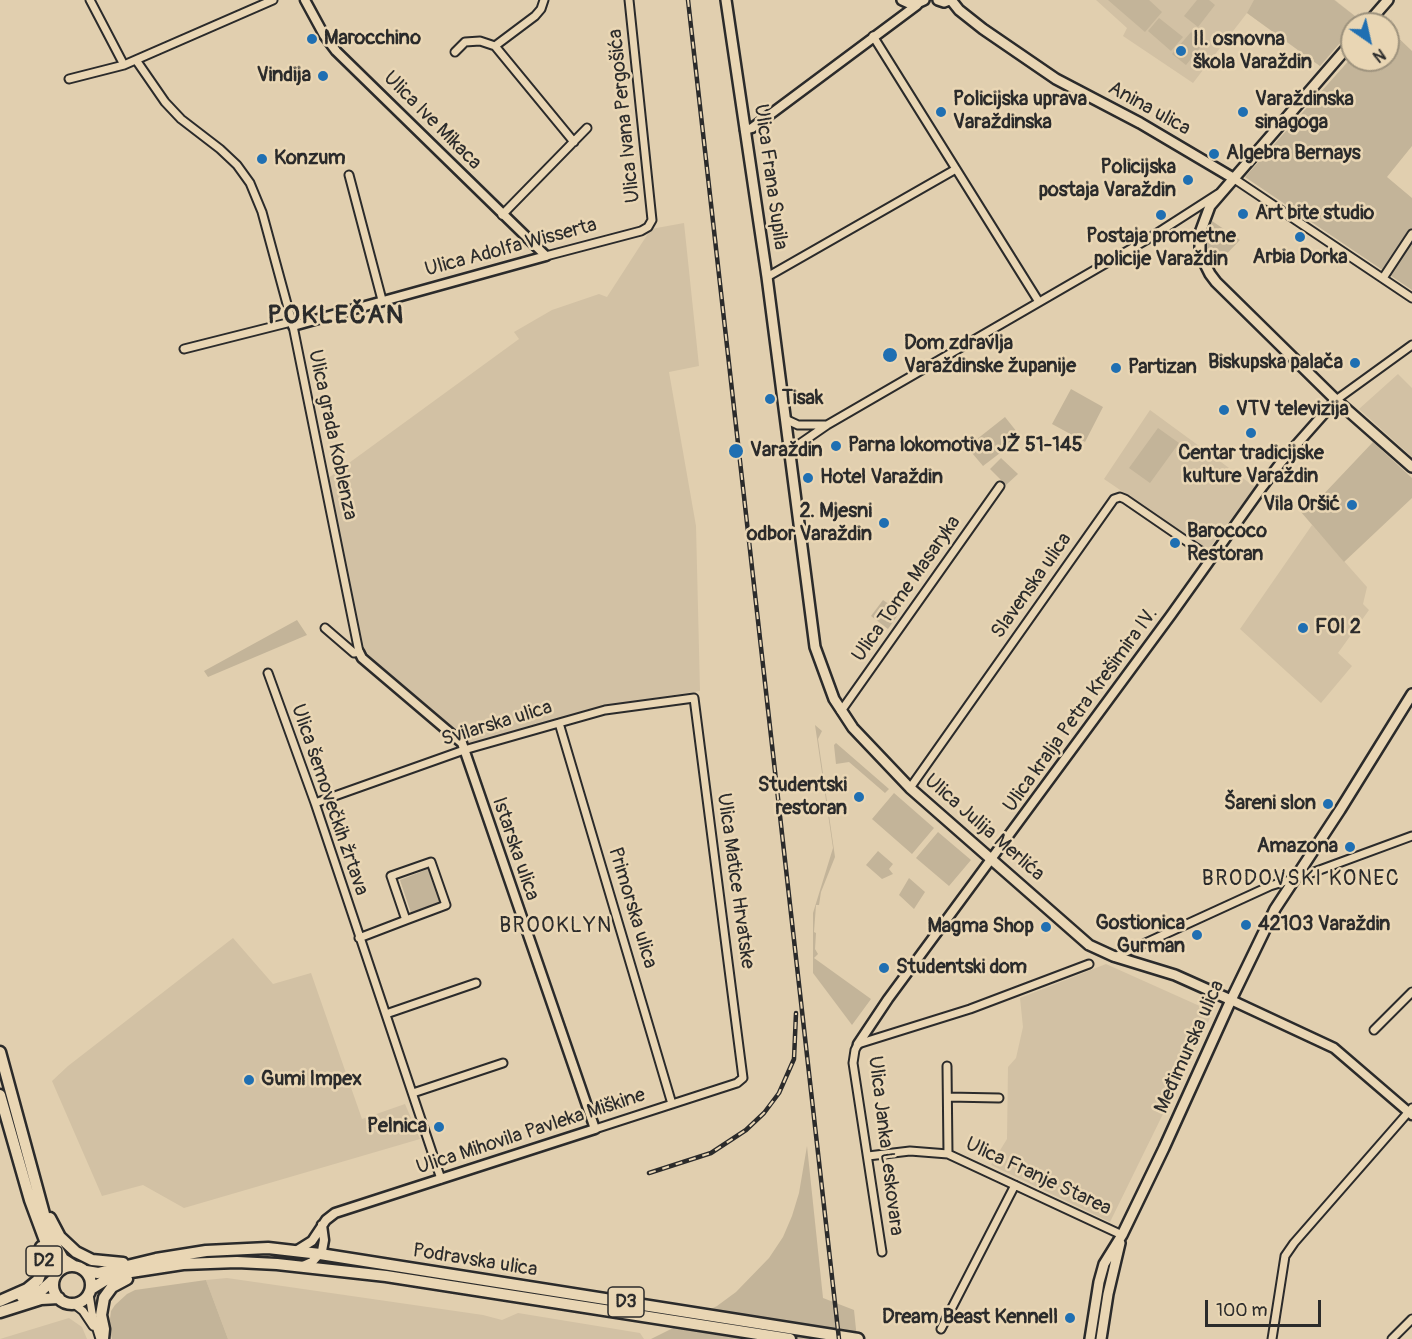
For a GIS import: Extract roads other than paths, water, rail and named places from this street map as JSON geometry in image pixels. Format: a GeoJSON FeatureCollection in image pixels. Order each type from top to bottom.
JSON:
{"type":"FeatureCollection","features":[{"type":"Feature","properties":{"kind":"main road","name":"Ulica Frana Supila"},"geometry":{"type":"LineString","coordinates":[[726,0],[767,277],[790,453]]}},
{"type":"Feature","properties":{"kind":"main road"},"geometry":{"type":"LineString","coordinates":[[903,0],[909,5],[920,2]]}},
{"type":"Feature","properties":{"kind":"main road","name":"Anina ulica"},"geometry":{"type":"LineString","coordinates":[[945,0],[1056,79],[1140,123],[1233,178]]}},
{"type":"Feature","properties":{"kind":"main road"},"geometry":{"type":"LineString","coordinates":[[1378,12],[1388,0]]}},
{"type":"Feature","properties":{"kind":"main road"},"geometry":{"type":"LineString","coordinates":[[1340,56],[1210,206],[1200,233],[1200,254],[1210,274],[1336,400],[1412,467]]}},
{"type":"Feature","properties":{"kind":"main road","name":"Ulica Julija Merlića"},"geometry":{"type":"LineString","coordinates":[[790,453],[807,594],[818,658],[829,689],[841,711],[863,740],[910,788],[1089,945],[1115,957],[1175,975],[1231,1000]]}},
{"type":"Feature","properties":{"kind":"main road","name":"Međimurska ulica"},"geometry":{"type":"LineString","coordinates":[[1090,1339],[1102,1272],[1108,1255],[1122,1235],[1164,1148],[1275,909],[1412,694]]}},
{"type":"Feature","properties":{"kind":"main road","name":"D2"},"geometry":{"type":"LineString","coordinates":[[0,1052],[53,1244],[63,1259],[86,1271],[90,1277],[90,1291]]}},
{"type":"Feature","properties":{"kind":"main road","name":"D2"},"geometry":{"type":"LineString","coordinates":[[0,1097],[30,1200],[56,1276],[54,1289],[59,1298]]}},
{"type":"Feature","properties":{"kind":"main road"},"geometry":{"type":"LineString","coordinates":[[37,1186],[54,1228],[76,1252],[92,1260],[110,1263],[157,1263]]}},
{"type":"Feature","properties":{"kind":"main road","name":"D2"},"geometry":{"type":"LineString","coordinates":[[0,1303],[27,1289],[38,1280],[41,1272],[44,1258],[30,1200]]}},
{"type":"Feature","properties":{"kind":"main road","name":"Međimurska ulica"},"geometry":{"type":"LineString","coordinates":[[1101,1339],[1109,1286],[1122,1235]]}},
{"type":"Feature","properties":{"kind":"main road","name":"Podravska ulica"},"geometry":{"type":"LineString","coordinates":[[90,1291],[107,1279],[206,1251],[242,1249],[296,1251],[858,1339]]}},
{"type":"Feature","properties":{"kind":"main road","name":"Podravska ulica"},"geometry":{"type":"LineString","coordinates":[[86,1271],[98,1273],[157,1263],[237,1262],[303,1266],[465,1288],[790,1339]]}},
{"type":"Feature","properties":{"kind":"main road"},"geometry":{"type":"LineString","coordinates":[[100,1336],[104,1329],[102,1307],[107,1292],[121,1280],[157,1263]]}},
{"type":"Feature","properties":{"kind":"main road","name":"D2"},"geometry":{"type":"LineString","coordinates":[[0,1303],[42,1290],[65,1267],[74,1266]]}},
{"type":"Feature","properties":{"kind":"main road"},"geometry":{"type":"LineString","coordinates":[[73,1304],[82,1301],[90,1291]]}},
{"type":"Feature","properties":{"kind":"main road","name":"D2"},"geometry":{"type":"LineString","coordinates":[[0,1312],[41,1299],[59,1298],[73,1304]]}},
{"type":"Feature","properties":{"kind":"street"},"geometry":{"type":"LineString","coordinates":[[90,0],[124,65]]}},
{"type":"Feature","properties":{"kind":"street"},"geometry":{"type":"LineString","coordinates":[[69,79],[124,65],[273,0]]}},
{"type":"Feature","properties":{"kind":"street","name":"Ulica Ive Mikaca"},"geometry":{"type":"LineString","coordinates":[[305,0],[329,43],[546,256]]}},
{"type":"Feature","properties":{"kind":"street"},"geometry":{"type":"LineString","coordinates":[[495,46],[535,16],[544,0]]}},
{"type":"Feature","properties":{"kind":"street","name":"Ulica Ivana Pergošića"},"geometry":{"type":"LineString","coordinates":[[629,0],[653,213],[648,227]]}},
{"type":"Feature","properties":{"kind":"street"},"geometry":{"type":"LineString","coordinates":[[900,17],[903,0]]}},
{"type":"Feature","properties":{"kind":"street"},"geometry":{"type":"LineString","coordinates":[[745,130],[752,128],[920,2]]}},
{"type":"Feature","properties":{"kind":"street"},"geometry":{"type":"LineString","coordinates":[[873,36],[1039,302]]}},
{"type":"Feature","properties":{"kind":"street"},"geometry":{"type":"LineString","coordinates":[[455,52],[465,42],[480,41],[495,46],[574,142]]}},
{"type":"Feature","properties":{"kind":"street","name":"Ulica grada Koblenza"},"geometry":{"type":"LineString","coordinates":[[136,60],[165,102],[181,119],[232,161],[249,183],[262,212],[292,324],[359,652]]}},
{"type":"Feature","properties":{"kind":"street"},"geometry":{"type":"LineString","coordinates":[[502,215],[587,128]]}},
{"type":"Feature","properties":{"kind":"street"},"geometry":{"type":"LineString","coordinates":[[767,277],[956,169]]}},
{"type":"Feature","properties":{"kind":"street"},"geometry":{"type":"LineString","coordinates":[[349,175],[382,300]]}},
{"type":"Feature","properties":{"kind":"street"},"geometry":{"type":"LineString","coordinates":[[1233,178],[1412,298]]}},
{"type":"Feature","properties":{"kind":"street"},"geometry":{"type":"LineString","coordinates":[[790,453],[793,448],[827,425],[946,358],[1160,231],[1221,191]]}},
{"type":"Feature","properties":{"kind":"street","name":"Ulica Adolfa Wisserta"},"geometry":{"type":"LineString","coordinates":[[184,349],[292,324],[641,231],[648,227]]}},
{"type":"Feature","properties":{"kind":"street"},"geometry":{"type":"LineString","coordinates":[[1383,278],[1412,234]]}},
{"type":"Feature","properties":{"kind":"street"},"geometry":{"type":"LineString","coordinates":[[1336,400],[1412,345]]}},
{"type":"Feature","properties":{"kind":"street","name":"Ulica kralja Petra Krešimira IV."},"geometry":{"type":"LineString","coordinates":[[858,1044],[875,1016],[1282,461],[1336,400]]}},
{"type":"Feature","properties":{"kind":"street"},"geometry":{"type":"LineString","coordinates":[[785,419],[804,426],[827,425]]}},
{"type":"Feature","properties":{"kind":"street","name":"Ulica Tome Masaryka"},"geometry":{"type":"LineString","coordinates":[[841,711],[1000,486]]}},
{"type":"Feature","properties":{"kind":"street","name":"Slavenska ulica"},"geometry":{"type":"LineString","coordinates":[[910,788],[1114,500],[1120,497],[1125,499],[1211,558]]}},
{"type":"Feature","properties":{"kind":"street"},"geometry":{"type":"LineString","coordinates":[[325,628],[354,653],[359,652]]}},
{"type":"Feature","properties":{"kind":"street","name":"Istarska ulica"},"geometry":{"type":"LineString","coordinates":[[359,652],[362,658],[462,743],[595,1129]]}},
{"type":"Feature","properties":{"kind":"street","name":"Ulica šemovečkih žrtava"},"geometry":{"type":"LineString","coordinates":[[268,673],[315,803],[441,1179]]}},
{"type":"Feature","properties":{"kind":"street","name":"Svilarska ulica"},"geometry":{"type":"LineString","coordinates":[[315,803],[464,750],[605,710],[694,698]]}},
{"type":"Feature","properties":{"kind":"street","name":"Ulica Matice Hrvatske"},"geometry":{"type":"LineString","coordinates":[[694,698],[743,1069]]}},
{"type":"Feature","properties":{"kind":"street","name":"Primorska ulica"},"geometry":{"type":"LineString","coordinates":[[559,723],[672,1104]]}},
{"type":"Feature","properties":{"kind":"street"},"geometry":{"type":"LineString","coordinates":[[1115,957],[1270,886],[1412,836]]}},
{"type":"Feature","properties":{"kind":"street","name":"Ulica šemovečkih žrtava"},"geometry":{"type":"LineString","coordinates":[[359,938],[446,905],[431,862],[391,876],[406,920]]}},
{"type":"Feature","properties":{"kind":"street"},"geometry":{"type":"LineString","coordinates":[[858,1044],[970,1009],[1089,964]]}},
{"type":"Feature","properties":{"kind":"street"},"geometry":{"type":"LineString","coordinates":[[386,1014],[476,984]]}},
{"type":"Feature","properties":{"kind":"street"},"geometry":{"type":"LineString","coordinates":[[1374,1030],[1412,992]]}},
{"type":"Feature","properties":{"kind":"street"},"geometry":{"type":"LineString","coordinates":[[1231,1000],[1334,1048],[1411,1111],[1285,1256],[1272,1339]]}},
{"type":"Feature","properties":{"kind":"street","name":"Ulica Janka Leskovara"},"geometry":{"type":"LineString","coordinates":[[858,1044],[853,1063],[882,1252]]}},
{"type":"Feature","properties":{"kind":"street"},"geometry":{"type":"LineString","coordinates":[[413,1093],[503,1063]]}},
{"type":"Feature","properties":{"kind":"street"},"geometry":{"type":"LineString","coordinates":[[948,1066],[948,1154]]}},
{"type":"Feature","properties":{"kind":"street","name":"Ulica Mihovila Pavleka Miškine"},"geometry":{"type":"LineString","coordinates":[[296,1251],[312,1240],[329,1216],[335,1213],[741,1081],[744,1075],[743,1069]]}},
{"type":"Feature","properties":{"kind":"street"},"geometry":{"type":"LineString","coordinates":[[948,1097],[999,1098]]}},
{"type":"Feature","properties":{"kind":"street","name":"Ulica Franje Starea"},"geometry":{"type":"LineString","coordinates":[[868,1156],[910,1151],[948,1154],[1122,1235]]}},
{"type":"Feature","properties":{"kind":"street"},"geometry":{"type":"LineString","coordinates":[[941,1329],[1015,1185]]}},
{"type":"Feature","properties":{"kind":"street"},"geometry":{"type":"LineString","coordinates":[[303,1266],[312,1262],[320,1254],[324,1240],[322,1225]]}},
{"type":"Feature","properties":{"kind":"street"},"geometry":{"type":"LineString","coordinates":[[324,1240],[339,1258]]}},
{"type":"Feature","properties":{"kind":"street"},"geometry":{"type":"LineString","coordinates":[[90,1291],[100,1336]]}},
{"type":"Feature","properties":{"kind":"street"},"geometry":{"type":"LineString","coordinates":[[73,1304],[83,1311],[100,1336]]}},
{"type":"Feature","properties":{"kind":"street"},"geometry":{"type":"LineString","coordinates":[[1392,1339],[1412,1319]]}},
{"type":"Feature","properties":{"kind":"railway"},"geometry":{"type":"LineString","coordinates":[[688,0],[839,1339]]}},
{"type":"Feature","properties":{"kind":"railway"},"geometry":{"type":"LineString","coordinates":[[649,1173],[711,1153],[746,1130],[764,1113],[779,1093],[794,1059],[796,1013]]}},
{"type":"Feature","properties":{"kind":"place","name":"Marocchino"},"geometry":{"type":"Point","coordinates":[312,39]}},
{"type":"Feature","properties":{"kind":"place","name":"II. osnovna škola Varaždin"},"geometry":{"type":"Point","coordinates":[1181,51]}},
{"type":"Feature","properties":{"kind":"place","name":"Vindija"},"geometry":{"type":"Point","coordinates":[323,76]}},
{"type":"Feature","properties":{"kind":"place","name":"Policijska uprava Varaždinska"},"geometry":{"type":"Point","coordinates":[941,112]}},
{"type":"Feature","properties":{"kind":"place","name":"Varaždinska sinagoga"},"geometry":{"type":"Point","coordinates":[1243,112]}},
{"type":"Feature","properties":{"kind":"place","name":"Algebra Bernays"},"geometry":{"type":"Point","coordinates":[1214,154]}},
{"type":"Feature","properties":{"kind":"place","name":"Konzum"},"geometry":{"type":"Point","coordinates":[262,159]}},
{"type":"Feature","properties":{"kind":"place","name":"Policijska postaja Varaždin"},"geometry":{"type":"Point","coordinates":[1188,180]}},
{"type":"Feature","properties":{"kind":"place","name":"Art bite studio"},"geometry":{"type":"Point","coordinates":[1243,214]}},
{"type":"Feature","properties":{"kind":"place","name":"Postaja prometne policije Varaždin"},"geometry":{"type":"Point","coordinates":[1161,215]}},
{"type":"Feature","properties":{"kind":"place","name":"Arbia Dorka"},"geometry":{"type":"Point","coordinates":[1300,237]}},
{"type":"Feature","properties":{"kind":"place","name":"Dom zdravlja Varaždinske županije"},"geometry":{"type":"Point","coordinates":[890,355]}},
{"type":"Feature","properties":{"kind":"place","name":"Biskupska palača"},"geometry":{"type":"Point","coordinates":[1355,363]}},
{"type":"Feature","properties":{"kind":"place","name":"Partizan"},"geometry":{"type":"Point","coordinates":[1116,368]}},
{"type":"Feature","properties":{"kind":"place","name":"Tisak"},"geometry":{"type":"Point","coordinates":[770,399]}},
{"type":"Feature","properties":{"kind":"place","name":"VTV televizija"},"geometry":{"type":"Point","coordinates":[1224,410]}},
{"type":"Feature","properties":{"kind":"place","name":"Centar tradicijske kulture Varaždin"},"geometry":{"type":"Point","coordinates":[1251,433]}},
{"type":"Feature","properties":{"kind":"place","name":"Parna lokomotiva JŽ 51-145"},"geometry":{"type":"Point","coordinates":[836,446]}},
{"type":"Feature","properties":{"kind":"place","name":"Varaždin"},"geometry":{"type":"Point","coordinates":[736,451]}},
{"type":"Feature","properties":{"kind":"place","name":"Hotel Varaždin"},"geometry":{"type":"Point","coordinates":[808,478]}},
{"type":"Feature","properties":{"kind":"place","name":"Vila Oršić"},"geometry":{"type":"Point","coordinates":[1352,505]}},
{"type":"Feature","properties":{"kind":"place","name":"2. Mjesni odbor Varaždin"},"geometry":{"type":"Point","coordinates":[884,523]}},
{"type":"Feature","properties":{"kind":"place","name":"Barococo Restoran"},"geometry":{"type":"Point","coordinates":[1175,543]}},
{"type":"Feature","properties":{"kind":"place","name":"FOI 2"},"geometry":{"type":"Point","coordinates":[1303,628]}},
{"type":"Feature","properties":{"kind":"place","name":"Studentski restoran"},"geometry":{"type":"Point","coordinates":[859,797]}},
{"type":"Feature","properties":{"kind":"place","name":"Šareni slon"},"geometry":{"type":"Point","coordinates":[1328,804]}},
{"type":"Feature","properties":{"kind":"place","name":"Amazona"},"geometry":{"type":"Point","coordinates":[1350,847]}},
{"type":"Feature","properties":{"kind":"place","name":"42103 Varaždin"},"geometry":{"type":"Point","coordinates":[1246,925]}},
{"type":"Feature","properties":{"kind":"place","name":"Magma Shop"},"geometry":{"type":"Point","coordinates":[1046,927]}},
{"type":"Feature","properties":{"kind":"place","name":"Gostionica Gurman"},"geometry":{"type":"Point","coordinates":[1197,935]}},
{"type":"Feature","properties":{"kind":"place","name":"Studentski dom"},"geometry":{"type":"Point","coordinates":[884,968]}},
{"type":"Feature","properties":{"kind":"place","name":"Gumi Impex"},"geometry":{"type":"Point","coordinates":[249,1080]}},
{"type":"Feature","properties":{"kind":"place","name":"Pelnica"},"geometry":{"type":"Point","coordinates":[439,1127]}},
{"type":"Feature","properties":{"kind":"place","name":"Dream Beast Kennell"},"geometry":{"type":"Point","coordinates":[1070,1318]}},
{"type":"Feature","properties":{"kind":"district","name":"POKLEČAN"},"geometry":{"type":"Point","coordinates":[336,316]}},
{"type":"Feature","properties":{"kind":"district","name":"BRODOVSKI KONEC"},"geometry":{"type":"Point","coordinates":[1301,880]}},
{"type":"Feature","properties":{"kind":"district","name":"BROOKLYN"},"geometry":{"type":"Point","coordinates":[556,927]}}]}
